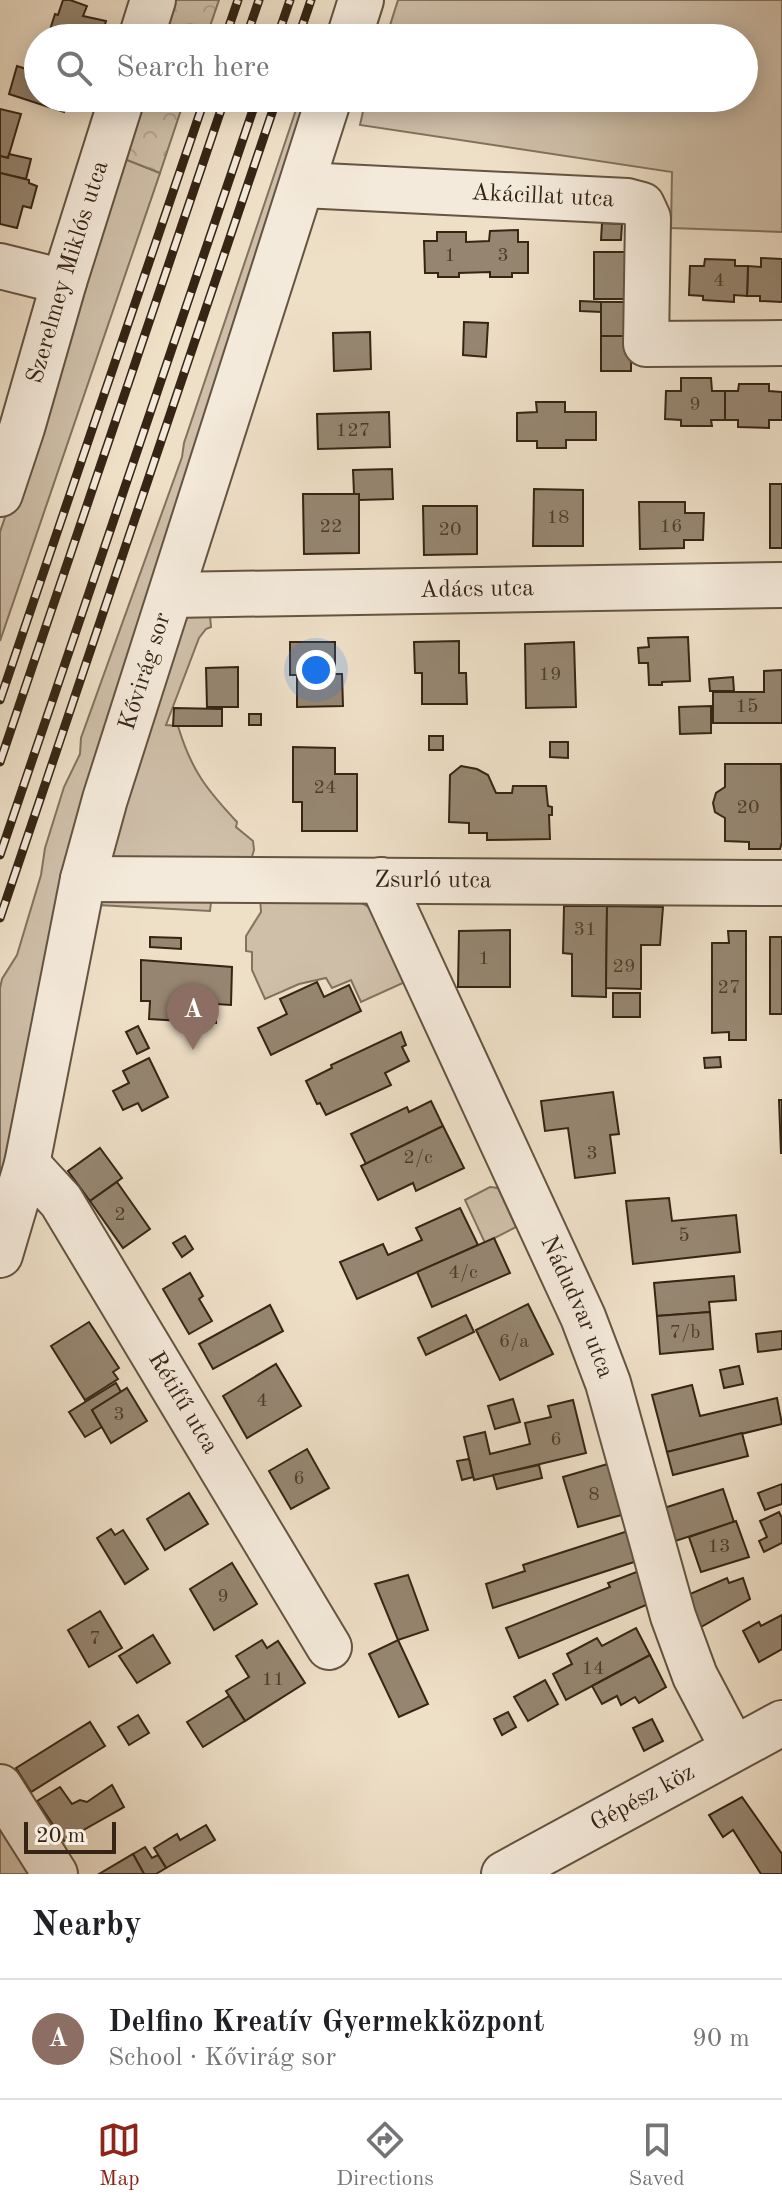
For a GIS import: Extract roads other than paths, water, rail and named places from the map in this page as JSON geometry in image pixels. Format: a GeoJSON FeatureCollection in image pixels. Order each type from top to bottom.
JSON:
{"type":"FeatureCollection","features":[{"type":"Feature","properties":{"kind":"street"},"geometry":{"type":"LineString","coordinates":[[145,24],[153,0]]}},
{"type":"Feature","properties":{"kind":"street"},"geometry":{"type":"LineString","coordinates":[[353,24],[361,0]]}},
{"type":"Feature","properties":{"kind":"street","name":"Szerelmey Miklós utca"},"geometry":{"type":"LineString","coordinates":[[0,494],[118,112]]}},
{"type":"Feature","properties":{"kind":"street","name":"Kővirág sor"},"geometry":{"type":"LineString","coordinates":[[0,1255],[27,1164],[83,879],[105,799],[325,112]]}},
{"type":"Feature","properties":{"kind":"street","name":"Akácillat utca"},"geometry":{"type":"LineString","coordinates":[[303,185],[627,201],[642,205],[648,218],[646,344],[782,343]]}},
{"type":"Feature","properties":{"kind":"street"},"geometry":{"type":"LineString","coordinates":[[0,266],[64,282]]}},
{"type":"Feature","properties":{"kind":"street","name":"Adács utca"},"geometry":{"type":"LineString","coordinates":[[171,595],[782,585]]}},
{"type":"Feature","properties":{"kind":"street","name":"Zsurló utca"},"geometry":{"type":"LineString","coordinates":[[83,879],[782,883]]}},
{"type":"Feature","properties":{"kind":"street","name":"Nádudvar utca"},"geometry":{"type":"LineString","coordinates":[[381,880],[583,1317],[608,1383],[673,1616],[695,1676],[733,1748]]}},
{"type":"Feature","properties":{"kind":"street","name":"Rétifű utca"},"geometry":{"type":"LineString","coordinates":[[27,1164],[61,1201],[329,1647]]}},
{"type":"Feature","properties":{"kind":"street","name":"Gépész köz"},"geometry":{"type":"LineString","coordinates":[[504,1874],[782,1723]]}},
{"type":"Feature","properties":{"kind":"street"},"geometry":{"type":"LineString","coordinates":[[0,1787],[55,1874]]}},
{"type":"Feature","properties":{"kind":"railway"},"geometry":{"type":"LineString","coordinates":[[230,24],[238,0]]}},
{"type":"Feature","properties":{"kind":"railway"},"geometry":{"type":"LineString","coordinates":[[251,24],[259,0]]}},
{"type":"Feature","properties":{"kind":"railway"},"geometry":{"type":"LineString","coordinates":[[282,24],[290,0]]}},
{"type":"Feature","properties":{"kind":"railway"},"geometry":{"type":"LineString","coordinates":[[303,24],[311,0]]}},
{"type":"Feature","properties":{"kind":"railway"},"geometry":{"type":"LineString","coordinates":[[0,700],[200,112]]}},
{"type":"Feature","properties":{"kind":"railway"},"geometry":{"type":"LineString","coordinates":[[0,762],[220,112]]}},
{"type":"Feature","properties":{"kind":"railway"},"geometry":{"type":"LineString","coordinates":[[0,855],[252,112]]}},
{"type":"Feature","properties":{"kind":"railway"},"geometry":{"type":"LineString","coordinates":[[0,918],[272,112]]}},
{"type":"Feature","properties":{"kind":"place","name":"Delfino Kreatív Gyermekközpont"},"geometry":{"type":"Point","coordinates":[193,1050]}}]}
